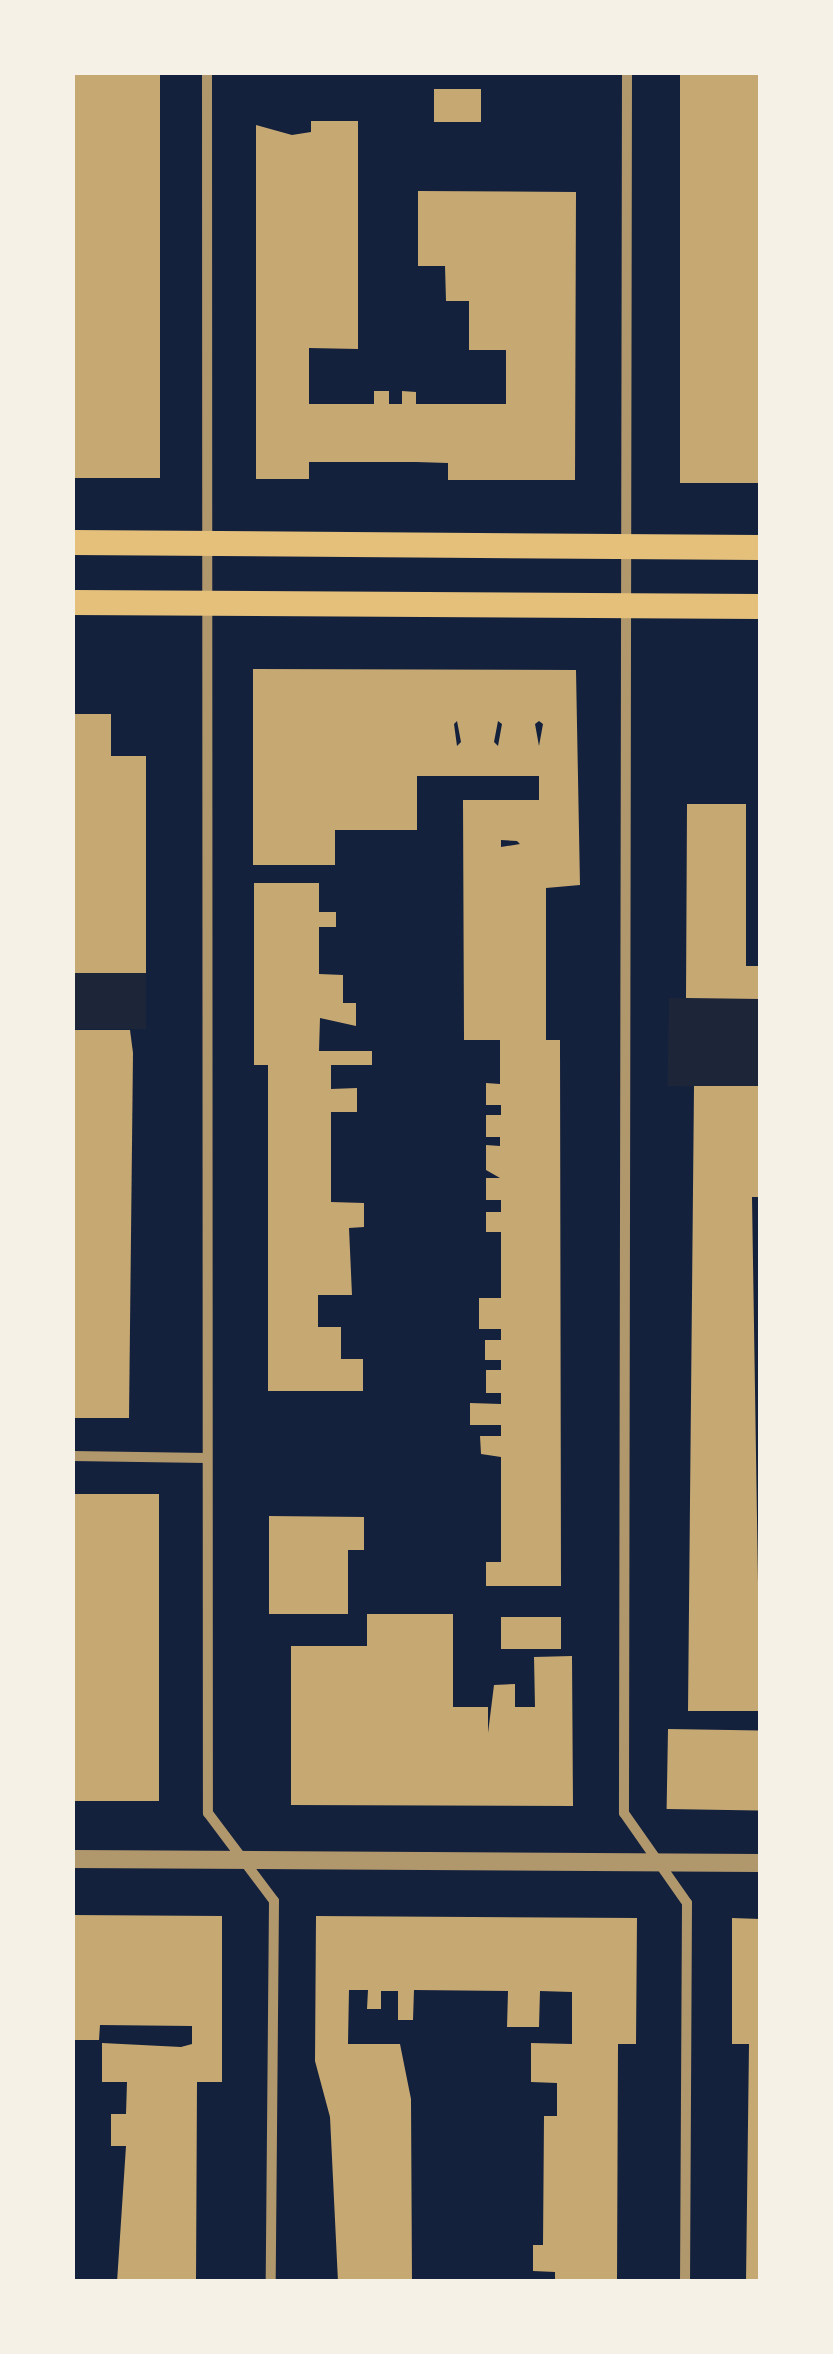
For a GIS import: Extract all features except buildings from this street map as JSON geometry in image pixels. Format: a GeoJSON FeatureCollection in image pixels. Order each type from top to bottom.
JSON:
{"type":"FeatureCollection","features":[{"type":"Feature","properties":{"kind":"main road"},"geometry":{"type":"LineString","coordinates":[[72,542],[760,547]]}},
{"type":"Feature","properties":{"kind":"main road"},"geometry":{"type":"LineString","coordinates":[[72,602],[760,606]]}},
{"type":"Feature","properties":{"kind":"street"},"geometry":{"type":"LineString","coordinates":[[207,72],[208,1813],[274,1901],[271,2282]]}},
{"type":"Feature","properties":{"kind":"street"},"geometry":{"type":"LineString","coordinates":[[627,72],[624,1813],[687,1904],[685,2282]]}},
{"type":"Feature","properties":{"kind":"street"},"geometry":{"type":"LineString","coordinates":[[72,1456],[207,1458]]}},
{"type":"Feature","properties":{"kind":"street"},"geometry":{"type":"LineString","coordinates":[[72,1859],[760,1864]]}},
{"type":"Feature","properties":{"kind":"shaded area"},"geometry":{"type":"Polygon","coordinates":[[[73,973],[146,973],[146,1029],[73,1029],[73,973]]]}},
{"type":"Feature","properties":{"kind":"shaded area"},"geometry":{"type":"Polygon","coordinates":[[[669,998],[760,1000],[758,1088],[667,1086],[669,998]]]}}]}
